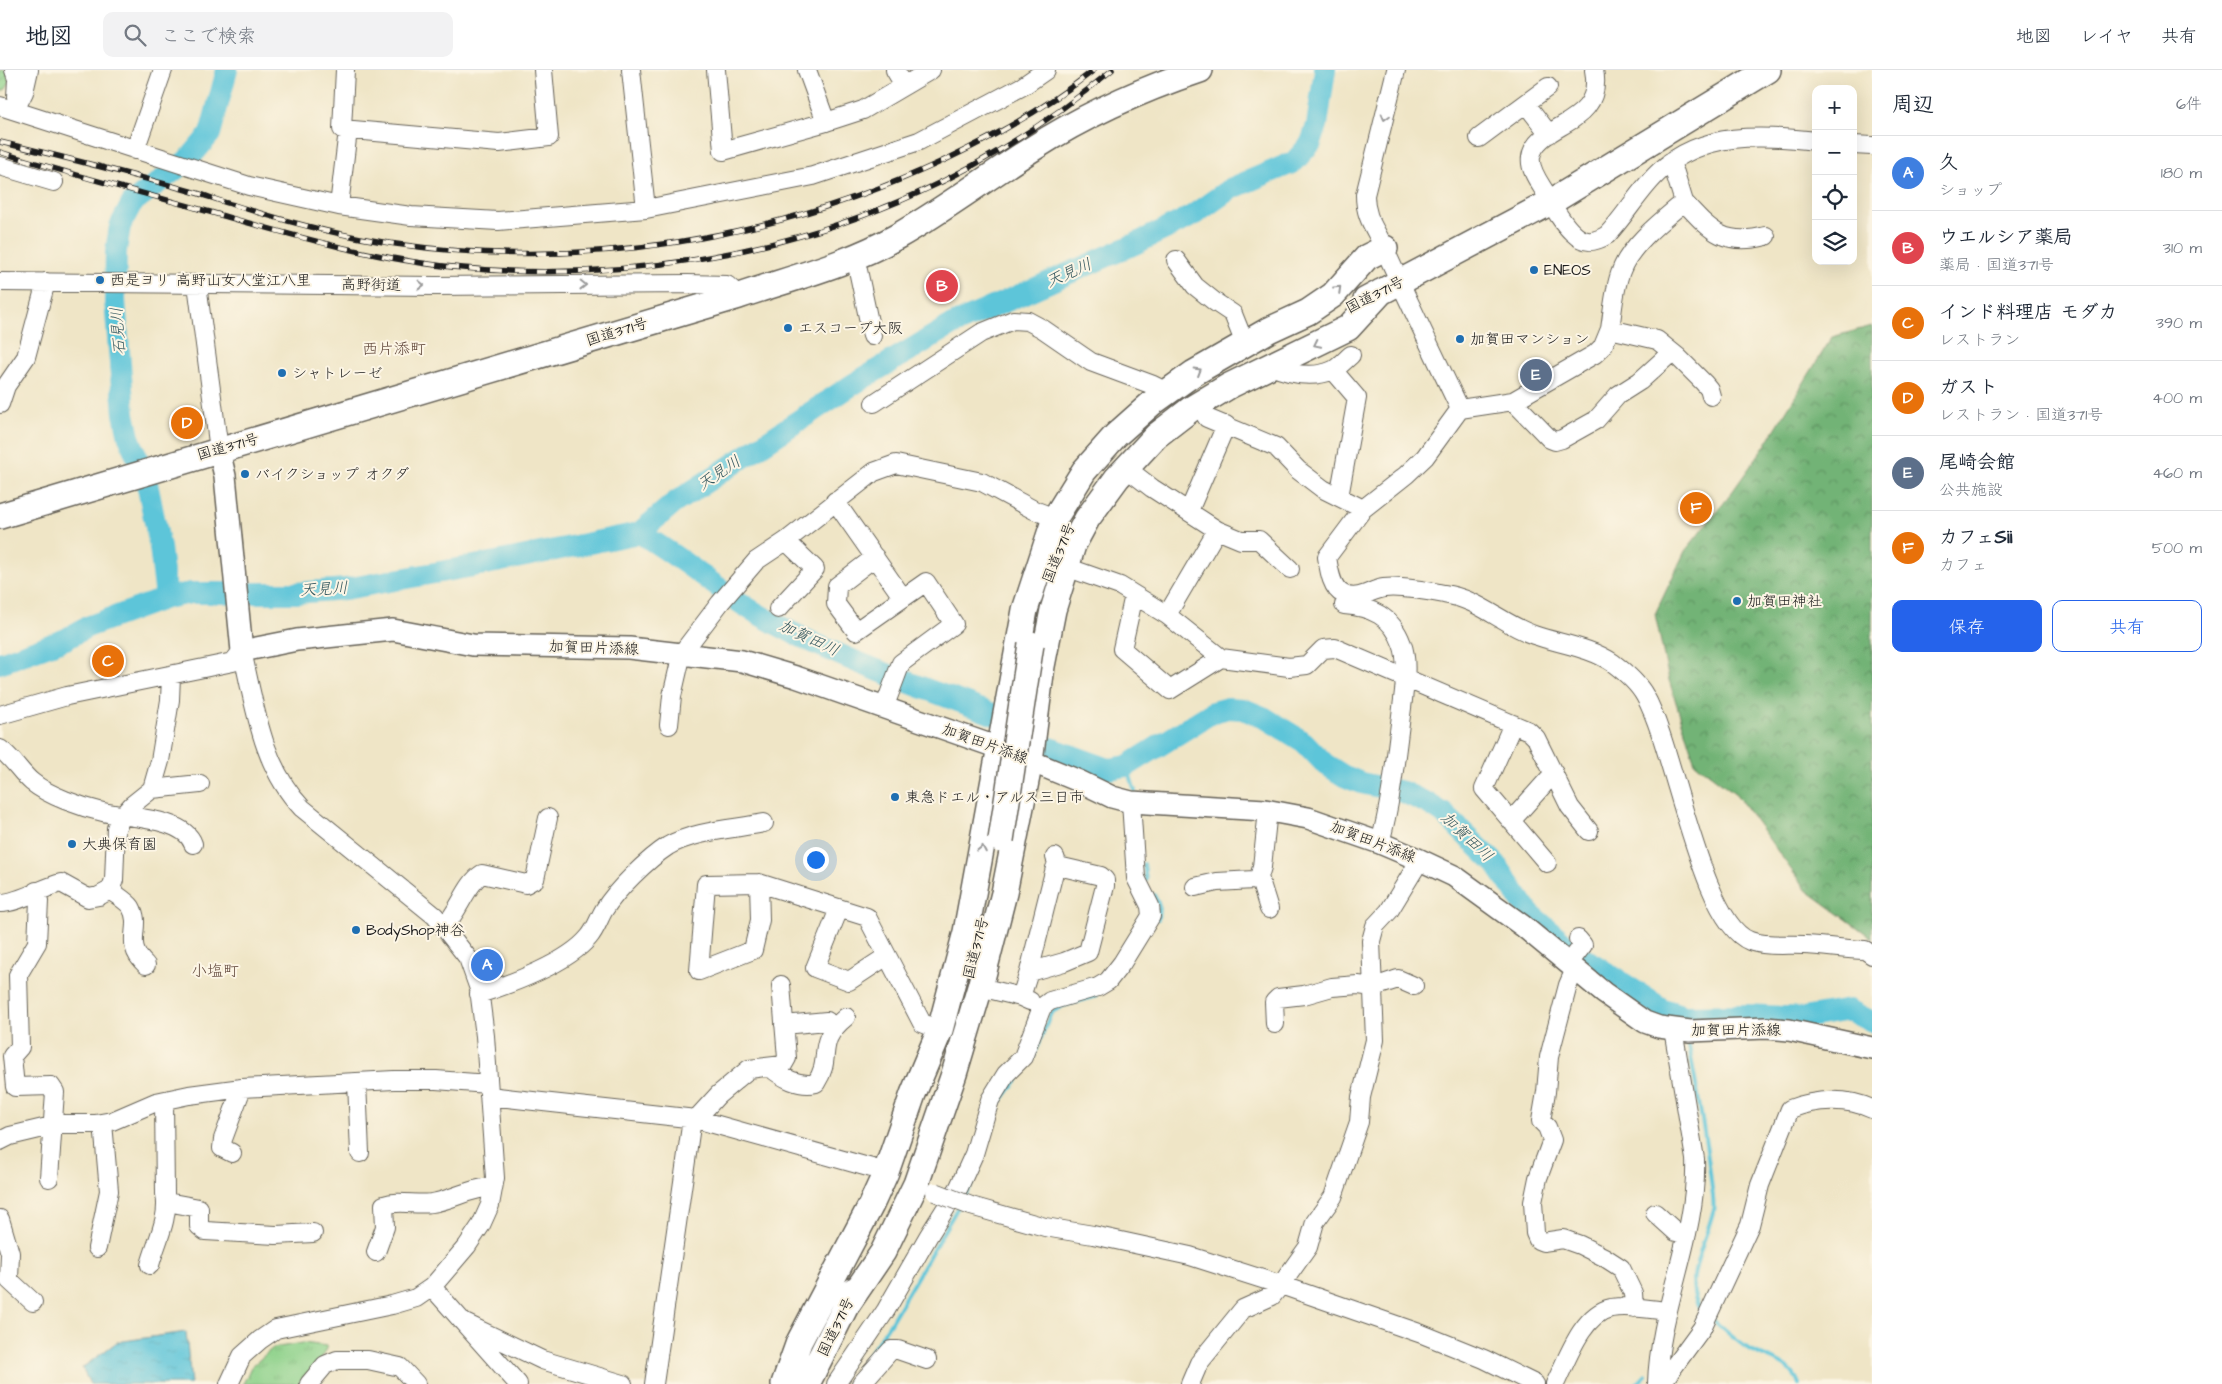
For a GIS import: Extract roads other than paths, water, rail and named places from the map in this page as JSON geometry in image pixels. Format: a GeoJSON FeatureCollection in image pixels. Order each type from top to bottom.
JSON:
{"type":"FeatureCollection","features":[{"type":"Feature","properties":{"kind":"highway","name":"国道371号"},"geometry":{"type":"LineString","coordinates":[[0,516],[739,296],[855,256],[898,236],[1033,148],[1092,114],[1155,85],[1200,70]]}},
{"type":"Feature","properties":{"kind":"highway","name":"国道371号"},"geometry":{"type":"LineString","coordinates":[[807,1384],[847,1305],[895,1196],[943,1065],[978,945],[1001,840],[1032,644],[1047,578],[1079,505],[1116,455],[1144,428],[1176,403],[1251,359],[1551,202],[1768,70]]}},
{"type":"Feature","properties":{"kind":"highway"},"geometry":{"type":"LineString","coordinates":[[796,1384],[812,1341],[845,1273],[889,1165],[913,1094],[940,1030],[966,932],[989,816],[999,748],[1025,610],[1055,518],[1084,471],[1116,435],[1152,403],[1194,373],[1245,344],[1308,312],[1332,295],[1367,257],[1385,248]]}},
{"type":"Feature","properties":{"kind":"highway"},"geometry":{"type":"LineString","coordinates":[[847,1305],[925,1188],[1004,893],[1030,761],[1042,666],[1053,610],[1073,545],[1087,519],[1126,468],[1156,436],[1199,404],[1228,386],[1348,328],[1390,287]]}},
{"type":"Feature","properties":{"kind":"highway"},"geometry":{"type":"LineString","coordinates":[[889,1165],[943,1065]]}},
{"type":"Feature","properties":{"kind":"highway"},"geometry":{"type":"LineString","coordinates":[[784,1384],[799,1342],[872,1205]]}},
{"type":"Feature","properties":{"kind":"highway"},"geometry":{"type":"LineString","coordinates":[[820,1384],[883,1252]]}},
{"type":"Feature","properties":{"kind":"highway"},"geometry":{"type":"LineString","coordinates":[[816,1384],[825,1351]]}},
{"type":"Feature","properties":{"kind":"main road"},"geometry":{"type":"LineString","coordinates":[[219,450],[225,476],[236,609],[242,652]]}},
{"type":"Feature","properties":{"kind":"main road","name":"加賀田片添線"},"geometry":{"type":"LineString","coordinates":[[242,652],[297,640],[393,630],[473,645],[629,648],[742,661],[886,703],[999,748],[1112,797],[1131,802],[1268,810],[1308,818],[1380,843],[1454,876],[1523,926],[1572,964],[1604,993],[1645,1022],[1690,1031],[1766,1028],[1789,1030],[1872,1048]]}},
{"type":"Feature","properties":{"kind":"street"},"geometry":{"type":"LineString","coordinates":[[8,108],[18,79],[14,70]]}},
{"type":"Feature","properties":{"kind":"street"},"geometry":{"type":"LineString","coordinates":[[8,108],[24,92],[29,70]]}},
{"type":"Feature","properties":{"kind":"street"},"geometry":{"type":"LineString","coordinates":[[136,150],[163,70]]}},
{"type":"Feature","properties":{"kind":"street"},"geometry":{"type":"LineString","coordinates":[[346,70],[342,130],[499,143],[549,137],[543,70]]}},
{"type":"Feature","properties":{"kind":"street"},"geometry":{"type":"LineString","coordinates":[[631,70],[646,209]]}},
{"type":"Feature","properties":{"kind":"street"},"geometry":{"type":"LineString","coordinates":[[716,70],[723,150],[863,110],[931,70]]}},
{"type":"Feature","properties":{"kind":"street"},"geometry":{"type":"LineString","coordinates":[[807,70],[826,122]]}},
{"type":"Feature","properties":{"kind":"street"},"geometry":{"type":"LineString","coordinates":[[895,70],[904,86]]}},
{"type":"Feature","properties":{"kind":"street"},"geometry":{"type":"LineString","coordinates":[[8,108],[249,186],[339,206],[411,216],[498,220],[646,209],[813,176],[920,142],[1023,86],[1046,70]]}},
{"type":"Feature","properties":{"kind":"street"},"geometry":{"type":"LineString","coordinates":[[1396,70],[1365,195],[1365,208],[1369,222],[1385,248],[1390,287],[1460,409]]}},
{"type":"Feature","properties":{"kind":"street"},"geometry":{"type":"LineString","coordinates":[[1594,70],[1594,89],[1583,112],[1573,121],[1536,143],[1531,157],[1536,179],[1567,228],[1580,240],[1598,241],[1611,231],[1659,172],[1670,162],[1709,144],[1746,136],[1812,141]]}},
{"type":"Feature","properties":{"kind":"street"},"geometry":{"type":"LineString","coordinates":[[1479,138],[1548,88]]}},
{"type":"Feature","properties":{"kind":"street"},"geometry":{"type":"LineString","coordinates":[[1526,104],[1549,134]]}},
{"type":"Feature","properties":{"kind":"street"},"geometry":{"type":"LineString","coordinates":[[339,206],[348,130]]}},
{"type":"Feature","properties":{"kind":"street"},"geometry":{"type":"LineString","coordinates":[[1857,144],[1872,146]]}},
{"type":"Feature","properties":{"kind":"street"},"geometry":{"type":"LineString","coordinates":[[1670,162],[1684,202],[1720,236],[1733,238],[1766,236]]}},
{"type":"Feature","properties":{"kind":"street"},"geometry":{"type":"LineString","coordinates":[[0,166],[54,182]]}},
{"type":"Feature","properties":{"kind":"street"},"geometry":{"type":"LineString","coordinates":[[1684,202],[1649,233],[1629,256],[1621,270],[1610,329],[1603,346],[1595,354],[1513,401],[1460,409],[1425,457],[1406,475],[1363,508],[1327,557],[1329,572],[1342,594],[1353,597],[1364,596],[1384,588],[1461,597],[1493,612],[1533,635],[1606,658],[1624,672],[1645,695],[1668,750],[1699,859],[1712,893],[1726,919],[1740,936],[1762,944],[1865,950],[1872,955]]}},
{"type":"Feature","properties":{"kind":"street"},"geometry":{"type":"LineString","coordinates":[[855,256],[872,336]]}},
{"type":"Feature","properties":{"kind":"street"},"geometry":{"type":"LineString","coordinates":[[1176,260],[1195,286],[1233,314],[1245,344]]}},
{"type":"Feature","properties":{"kind":"street","name":"高野街道"},"geometry":{"type":"LineString","coordinates":[[0,282],[688,284],[727,285],[739,296]]}},
{"type":"Feature","properties":{"kind":"street"},"geometry":{"type":"LineString","coordinates":[[0,404],[6,386],[26,357],[46,282]]}},
{"type":"Feature","properties":{"kind":"street"},"geometry":{"type":"LineString","coordinates":[[197,284],[219,450]]}},
{"type":"Feature","properties":{"kind":"street"},"geometry":{"type":"LineString","coordinates":[[874,403],[981,332],[1013,320],[1028,321],[1091,362],[1167,392]]}},
{"type":"Feature","properties":{"kind":"street"},"geometry":{"type":"LineString","coordinates":[[1610,329],[1656,340],[1672,352],[1710,389],[1711,396]]}},
{"type":"Feature","properties":{"kind":"street"},"geometry":{"type":"LineString","coordinates":[[1513,401],[1550,439],[1555,441],[1562,439],[1596,420],[1618,395],[1640,381],[1672,352]]}},
{"type":"Feature","properties":{"kind":"street"},"geometry":{"type":"LineString","coordinates":[[1272,366],[1286,373],[1310,376],[1333,370],[1351,355]]}},
{"type":"Feature","properties":{"kind":"street"},"geometry":{"type":"LineString","coordinates":[[1333,370],[1357,398],[1339,497]]}},
{"type":"Feature","properties":{"kind":"street"},"geometry":{"type":"LineString","coordinates":[[1199,404],[1207,418],[1276,447],[1298,470],[1323,489],[1363,508]]}},
{"type":"Feature","properties":{"kind":"street"},"geometry":{"type":"LineString","coordinates":[[1189,511],[1226,425]]}},
{"type":"Feature","properties":{"kind":"street"},"geometry":{"type":"LineString","coordinates":[[669,725],[672,696],[682,653],[720,602],[756,561],[786,541],[874,472],[896,464],[982,482],[1034,510],[1055,518]]}},
{"type":"Feature","properties":{"kind":"street"},"geometry":{"type":"LineString","coordinates":[[1126,468],[1152,488],[1217,530],[1241,540],[1259,540],[1290,569]]}},
{"type":"Feature","properties":{"kind":"street"},"geometry":{"type":"LineString","coordinates":[[835,501],[903,598]]}},
{"type":"Feature","properties":{"kind":"street"},"geometry":{"type":"LineString","coordinates":[[1167,614],[1217,530]]}},
{"type":"Feature","properties":{"kind":"street"},"geometry":{"type":"LineString","coordinates":[[778,609],[815,569],[786,541]]}},
{"type":"Feature","properties":{"kind":"street"},"geometry":{"type":"LineString","coordinates":[[875,557],[837,586],[836,604],[856,631],[926,582],[954,624],[901,662],[886,703]]}},
{"type":"Feature","properties":{"kind":"street"},"geometry":{"type":"LineString","coordinates":[[1066,567],[1120,586],[1167,614],[1221,658],[1288,667],[1307,665],[1323,649],[1335,648],[1529,731],[1536,738],[1570,807],[1589,831]]}},
{"type":"Feature","properties":{"kind":"street"},"geometry":{"type":"LineString","coordinates":[[1335,585],[1338,602],[1344,605],[1356,605],[1370,609],[1383,616],[1395,628],[1403,646],[1405,678],[1394,773],[1380,843]]}},
{"type":"Feature","properties":{"kind":"street"},"geometry":{"type":"LineString","coordinates":[[1134,595],[1122,649],[1170,690],[1221,658]]}},
{"type":"Feature","properties":{"kind":"street"},"geometry":{"type":"LineString","coordinates":[[0,715],[67,696],[232,662],[242,652]]}},
{"type":"Feature","properties":{"kind":"street"},"geometry":{"type":"LineString","coordinates":[[230,1384],[242,1356],[260,1340],[276,1330],[392,1305],[416,1298],[432,1287],[467,1246],[482,1225],[490,1205],[495,1178],[485,1036],[479,994],[468,958],[435,916],[302,808],[289,794],[267,752],[242,652]]}},
{"type":"Feature","properties":{"kind":"street"},"geometry":{"type":"LineString","coordinates":[[152,789],[160,761],[170,700],[171,676]]}},
{"type":"Feature","properties":{"kind":"street"},"geometry":{"type":"LineString","coordinates":[[1513,724],[1484,789],[1547,864]]}},
{"type":"Feature","properties":{"kind":"street"},"geometry":{"type":"LineString","coordinates":[[0,749],[12,758],[34,783],[70,802],[104,813],[145,817],[170,825],[191,838],[193,844]]}},
{"type":"Feature","properties":{"kind":"street"},"geometry":{"type":"LineString","coordinates":[[1510,821],[1554,774]]}},
{"type":"Feature","properties":{"kind":"street"},"geometry":{"type":"LineString","coordinates":[[0,903],[16,900],[61,883],[88,898],[99,896],[110,890],[114,880],[116,828],[132,804],[152,789],[200,784]]}},
{"type":"Feature","properties":{"kind":"street"},"geometry":{"type":"LineString","coordinates":[[836,1384],[886,1310],[929,1235],[960,1187],[974,1154],[990,1100],[1006,1074],[1023,1057],[1042,1007],[1055,999],[1098,987],[1108,981],[1122,963],[1151,916],[1150,906],[1136,878],[1131,802]]}},
{"type":"Feature","properties":{"kind":"street"},"geometry":{"type":"LineString","coordinates":[[1268,810],[1262,868],[1259,877],[1269,909]]}},
{"type":"Feature","properties":{"kind":"street"},"geometry":{"type":"LineString","coordinates":[[444,926],[453,918],[475,879],[482,874],[526,884],[535,879],[548,818]]}},
{"type":"Feature","properties":{"kind":"street"},"geometry":{"type":"LineString","coordinates":[[479,994],[508,985],[574,951],[590,936],[604,909],[622,886],[667,847],[686,838],[764,824]]}},
{"type":"Feature","properties":{"kind":"street"},"geometry":{"type":"LineString","coordinates":[[1021,997],[1029,972],[1056,860],[1101,876],[1105,880],[1088,952],[1064,962],[1029,972]]}},
{"type":"Feature","properties":{"kind":"street"},"geometry":{"type":"LineString","coordinates":[[1190,1384],[1199,1363],[1244,1309],[1272,1296],[1281,1285],[1308,1247],[1315,1222],[1333,1197],[1359,1122],[1361,1097],[1374,1040],[1374,987],[1371,941],[1375,926],[1389,911],[1420,860]]}},
{"type":"Feature","properties":{"kind":"street"},"geometry":{"type":"LineString","coordinates":[[1195,887],[1217,882],[1254,880],[1259,877]]}},
{"type":"Feature","properties":{"kind":"street"},"geometry":{"type":"LineString","coordinates":[[759,883],[760,920],[753,950],[699,971],[706,884],[759,883],[867,917],[922,1023],[940,1030]]}},
{"type":"Feature","properties":{"kind":"street"},"geometry":{"type":"LineString","coordinates":[[110,890],[131,906],[135,919],[133,945],[146,965]]}},
{"type":"Feature","properties":{"kind":"street"},"geometry":{"type":"LineString","coordinates":[[36,891],[39,901],[37,943],[18,975],[20,1047],[6,1055],[15,1087],[51,1086],[55,1092],[49,1178]]}},
{"type":"Feature","properties":{"kind":"street"},"geometry":{"type":"LineString","coordinates":[[839,909],[815,968],[849,981],[887,956]]}},
{"type":"Feature","properties":{"kind":"street"},"geometry":{"type":"LineString","coordinates":[[1580,942],[1572,964],[1548,1057],[1546,1092],[1541,1121],[1547,1128],[1552,1140],[1538,1178],[1533,1202],[1535,1233],[1538,1240],[1543,1242],[1562,1239],[1580,1245],[1604,1256],[1620,1268],[1631,1287],[1634,1308]]}},
{"type":"Feature","properties":{"kind":"street"},"geometry":{"type":"LineString","coordinates":[[1275,1024],[1274,1002],[1278,998],[1304,995],[1332,987],[1358,985],[1374,987],[1398,979],[1414,986]]}},
{"type":"Feature","properties":{"kind":"street"},"geometry":{"type":"LineString","coordinates":[[654,1384],[694,1119],[718,1095],[749,1069],[783,1065],[787,1058],[781,985]]}},
{"type":"Feature","properties":{"kind":"street"},"geometry":{"type":"LineString","coordinates":[[980,988],[1021,997],[1042,1007]]}},
{"type":"Feature","properties":{"kind":"street"},"geometry":{"type":"LineString","coordinates":[[770,1067],[776,1073],[800,1084],[816,1083],[824,1067],[824,1048],[828,1037],[835,1026],[846,1017]]}},
{"type":"Feature","properties":{"kind":"street"},"geometry":{"type":"LineString","coordinates":[[784,1025],[827,1021]]}},
{"type":"Feature","properties":{"kind":"street"},"geometry":{"type":"LineString","coordinates":[[1657,1384],[1666,1311],[1687,1234],[1696,1175],[1695,1159],[1673,1029]]}},
{"type":"Feature","properties":{"kind":"street"},"geometry":{"type":"LineString","coordinates":[[0,1141],[10,1136],[53,1126],[103,1123],[164,1101],[242,1088],[436,1080],[488,1090],[694,1119],[889,1165]]}},
{"type":"Feature","properties":{"kind":"street"},"geometry":{"type":"LineString","coordinates":[[356,1082],[360,1153]]}},
{"type":"Feature","properties":{"kind":"street"},"geometry":{"type":"LineString","coordinates":[[232,1153],[222,1148],[223,1138],[242,1088]]}},
{"type":"Feature","properties":{"kind":"street"},"geometry":{"type":"LineString","coordinates":[[150,1265],[156,1242],[164,1224],[167,1202],[165,1194],[164,1101]]}},
{"type":"Feature","properties":{"kind":"street"},"geometry":{"type":"LineString","coordinates":[[1661,1384],[1704,1323],[1750,1225],[1760,1184],[1790,1109],[1808,1102],[1845,1101],[1861,1104],[1872,1109]]}},
{"type":"Feature","properties":{"kind":"street"},"geometry":{"type":"LineString","coordinates":[[97,1248],[109,1191],[103,1123]]}},
{"type":"Feature","properties":{"kind":"street"},"geometry":{"type":"LineString","coordinates":[[376,1252],[385,1227],[384,1205],[392,1202],[436,1203],[464,1191],[493,1187]]}},
{"type":"Feature","properties":{"kind":"street"},"geometry":{"type":"LineString","coordinates":[[925,1188],[971,1206],[1045,1227],[1093,1235],[1190,1256],[1281,1285],[1422,1334],[1484,1359],[1535,1384]]}},
{"type":"Feature","properties":{"kind":"street"},"geometry":{"type":"LineString","coordinates":[[167,1202],[199,1208],[199,1226],[205,1231],[276,1235],[313,1233]]}},
{"type":"Feature","properties":{"kind":"street"},"geometry":{"type":"LineString","coordinates":[[1655,1213],[1676,1232],[1687,1234]]}},
{"type":"Feature","properties":{"kind":"street"},"geometry":{"type":"LineString","coordinates":[[0,1219],[10,1253],[9,1280],[33,1302]]}},
{"type":"Feature","properties":{"kind":"street"},"geometry":{"type":"LineString","coordinates":[[432,1287],[518,1384]]}},
{"type":"Feature","properties":{"kind":"street"},"geometry":{"type":"LineString","coordinates":[[1555,1384],[1589,1320],[1601,1311],[1634,1308],[1666,1311]]}},
{"type":"Feature","properties":{"kind":"street"},"geometry":{"type":"LineString","coordinates":[[465,1323],[542,1360],[623,1384]]}},
{"type":"Feature","properties":{"kind":"street"},"geometry":{"type":"LineString","coordinates":[[861,1384],[891,1350],[898,1350],[927,1360]]}},
{"type":"Feature","properties":{"kind":"street"},"geometry":{"type":"LineString","coordinates":[[314,1382],[325,1365],[337,1360],[368,1360],[400,1367],[416,1384]]}},
{"type":"Feature","properties":{"kind":"water"},"geometry":{"type":"Polygon","coordinates":[[[186,1332],[191,1384],[90,1384],[82,1368],[117,1342],[186,1332]]]}},
{"type":"Feature","properties":{"kind":"waterway","name":"石見川"},"geometry":{"type":"LineString","coordinates":[[166,598],[160,547],[147,483],[129,437],[124,414],[115,300],[116,251],[120,226],[132,203],[189,159],[210,134],[227,70]]}},
{"type":"Feature","properties":{"kind":"waterway","name":"天見川"},"geometry":{"type":"LineString","coordinates":[[0,663],[66,639],[87,627],[166,598],[191,593],[296,593],[345,589],[496,562],[639,533],[674,503],[852,385],[950,326],[1137,243],[1192,216],[1230,189],[1294,162],[1311,143],[1317,125],[1325,70]]}},
{"type":"Feature","properties":{"kind":"waterway","name":"加賀田川"},"geometry":{"type":"LineString","coordinates":[[639,533],[748,608],[776,624],[869,667],[995,715]]}},
{"type":"Feature","properties":{"kind":"waterway","name":"加賀田川"},"geometry":{"type":"LineString","coordinates":[[1048,747],[1109,769],[1127,766],[1213,712],[1228,708],[1243,709],[1265,718],[1304,742],[1325,764],[1344,776],[1361,783],[1403,792],[1443,813],[1496,864],[1530,914],[1576,953],[1663,1009],[1684,1016],[1746,1015],[1803,1018],[1849,1010],[1872,1022]]}},
{"type":"Feature","properties":{"kind":"waterway"},"geometry":{"type":"LineString","coordinates":[[1127,766],[1135,791]]}},
{"type":"Feature","properties":{"kind":"waterway"},"geometry":{"type":"LineString","coordinates":[[1144,864],[1146,880]]}},
{"type":"Feature","properties":{"kind":"waterway"},"geometry":{"type":"LineString","coordinates":[[1154,895],[1159,905],[1158,919]]}},
{"type":"Feature","properties":{"kind":"waterway"},"geometry":{"type":"LineString","coordinates":[[989,1134],[999,1103],[1032,1060],[1051,1013],[1062,1006],[1096,996]]}},
{"type":"Feature","properties":{"kind":"waterway","name":"加賀田川"},"geometry":{"type":"LineString","coordinates":[[1684,1016],[1685,1021]]}},
{"type":"Feature","properties":{"kind":"waterway"},"geometry":{"type":"LineString","coordinates":[[1689,1046],[1714,1201],[1713,1212],[1696,1264],[1694,1278],[1694,1291],[1697,1302],[1704,1312]]}},
{"type":"Feature","properties":{"kind":"waterway"},"geometry":{"type":"LineString","coordinates":[[963,1199],[972,1183],[978,1164]]}},
{"type":"Feature","properties":{"kind":"waterway"},"geometry":{"type":"LineString","coordinates":[[849,1384],[889,1325],[958,1207]]}},
{"type":"Feature","properties":{"kind":"waterway"},"geometry":{"type":"LineString","coordinates":[[1711,1318],[1747,1348],[1790,1370],[1799,1384]]}},
{"type":"Feature","properties":{"kind":"waterway"},"geometry":{"type":"LineString","coordinates":[[1637,1384],[1646,1375]]}},
{"type":"Feature","properties":{"kind":"railway"},"geometry":{"type":"LineString","coordinates":[[0,142],[166,184],[294,223],[375,241],[467,251],[537,254],[608,250],[678,242],[747,229],[815,210],[882,187],[986,140],[1059,96],[1094,70]]}},
{"type":"Feature","properties":{"kind":"railway"},"geometry":{"type":"LineString","coordinates":[[0,152],[330,245],[396,259],[463,268],[520,271],[579,271],[637,267],[753,248],[810,233],[865,215],[944,181],[994,153],[1043,122],[1112,70]]}},
{"type":"Feature","properties":{"kind":"place","name":"ENEOS"},"geometry":{"type":"Point","coordinates":[1534,270]}},
{"type":"Feature","properties":{"kind":"place","name":"西是ヨリ 高野山女人堂江八里"},"geometry":{"type":"Point","coordinates":[100,280]}},
{"type":"Feature","properties":{"kind":"place","name":"ウエルシア薬局"},"geometry":{"type":"Point","coordinates":[942,286]}},
{"type":"Feature","properties":{"kind":"place","name":"エスコープ大阪"},"geometry":{"type":"Point","coordinates":[788,328]}},
{"type":"Feature","properties":{"kind":"place","name":"加賀田マンション"},"geometry":{"type":"Point","coordinates":[1460,339]}},
{"type":"Feature","properties":{"kind":"place","name":"シャトレーゼ"},"geometry":{"type":"Point","coordinates":[282,373]}},
{"type":"Feature","properties":{"kind":"place","name":"尾崎会館"},"geometry":{"type":"Point","coordinates":[1536,375]}},
{"type":"Feature","properties":{"kind":"place","name":"ガスト"},"geometry":{"type":"Point","coordinates":[187,423]}},
{"type":"Feature","properties":{"kind":"place","name":"バイクショップ オクダ"},"geometry":{"type":"Point","coordinates":[245,474]}},
{"type":"Feature","properties":{"kind":"place","name":"カフェSii"},"geometry":{"type":"Point","coordinates":[1696,508]}},
{"type":"Feature","properties":{"kind":"place","name":"加賀田神社"},"geometry":{"type":"Point","coordinates":[1737,601]}},
{"type":"Feature","properties":{"kind":"place","name":"インド料理店 モダカ"},"geometry":{"type":"Point","coordinates":[108,661]}},
{"type":"Feature","properties":{"kind":"place","name":"東急ドエル・アルス三日市"},"geometry":{"type":"Point","coordinates":[895,797]}},
{"type":"Feature","properties":{"kind":"place","name":"大典保育園"},"geometry":{"type":"Point","coordinates":[72,844]}},
{"type":"Feature","properties":{"kind":"place","name":"BodyShop神谷"},"geometry":{"type":"Point","coordinates":[356,930]}},
{"type":"Feature","properties":{"kind":"place","name":"久"},"geometry":{"type":"Point","coordinates":[487,965]}},
{"type":"Feature","properties":{"kind":"district","name":"西片添町"},"geometry":{"type":"Point","coordinates":[394,349]}},
{"type":"Feature","properties":{"kind":"district","name":"小塩町"},"geometry":{"type":"Point","coordinates":[215,971]}}]}
